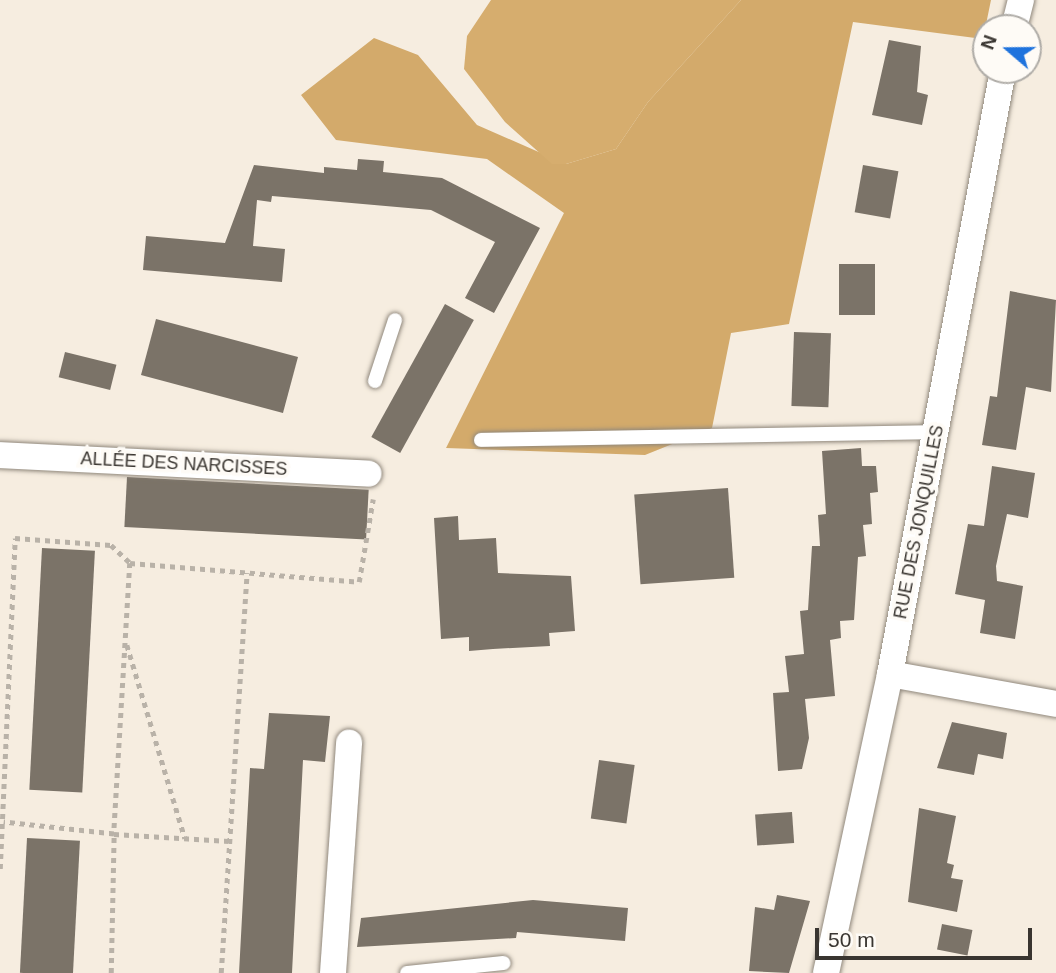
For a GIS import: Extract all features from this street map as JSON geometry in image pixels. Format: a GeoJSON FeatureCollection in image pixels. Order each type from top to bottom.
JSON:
{"type":"FeatureCollection","features":[{"type":"Feature","properties":{"kind":"street","name":"RUE DES JONQUILLES"},"geometry":{"type":"LineString","coordinates":[[826,973],[890,674],[1000,84]]}},
{"type":"Feature","properties":{"kind":"street","name":"ALLÉE DES NARCISSES"},"geometry":{"type":"LineString","coordinates":[[0,455],[369,474]]}},
{"type":"Feature","properties":{"kind":"street"},"geometry":{"type":"LineString","coordinates":[[890,674],[1056,704]]}},
{"type":"Feature","properties":{"kind":"street"},"geometry":{"type":"LineString","coordinates":[[333,973],[349,743]]}},
{"type":"Feature","properties":{"kind":"lane"},"geometry":{"type":"LineString","coordinates":[[375,381],[395,320]]}},
{"type":"Feature","properties":{"kind":"lane"},"geometry":{"type":"LineString","coordinates":[[481,440],[936,432]]}},
{"type":"Feature","properties":{"kind":"lane"},"geometry":{"type":"LineString","coordinates":[[407,973],[503,963]]}},
{"type":"Feature","properties":{"kind":"path"},"geometry":{"type":"LineString","coordinates":[[0,869],[15,538],[111,545],[130,563],[359,582],[375,475],[369,474]]}},
{"type":"Feature","properties":{"kind":"path"},"geometry":{"type":"LineString","coordinates":[[111,973],[114,834],[130,563]]}},
{"type":"Feature","properties":{"kind":"path"},"geometry":{"type":"LineString","coordinates":[[221,973],[247,573]]}},
{"type":"Feature","properties":{"kind":"path"},"geometry":{"type":"LineString","coordinates":[[125,639],[185,838]]}},
{"type":"Feature","properties":{"kind":"path"},"geometry":{"type":"LineString","coordinates":[[4,822],[114,834],[229,841]]}},
{"type":"Feature","properties":{"kind":"shaded area"},"geometry":{"type":"Polygon","coordinates":[[[491,0],[741,0],[648,102],[616,149],[566,164],[552,164],[505,122],[464,69],[467,36],[491,0]]]}},
{"type":"Feature","properties":{"kind":"shaded area"},"geometry":{"type":"Polygon","coordinates":[[[741,0],[991,0],[988,14],[972,14],[972,38],[853,22],[789,324],[731,333],[712,428],[645,455],[446,448],[564,213],[487,159],[336,140],[301,95],[374,38],[418,55],[477,125],[566,164],[616,149],[648,102],[741,0]]]}},
{"type":"Feature","properties":{"kind":"building"},"geometry":{"type":"Polygon","coordinates":[[[889,40],[921,46],[917,92],[928,95],[922,125],[872,115],[889,40]]]}},
{"type":"Feature","properties":{"kind":"building"},"geometry":{"type":"Polygon","coordinates":[[[358,159],[384,161],[383,172],[442,178],[540,228],[494,313],[465,298],[495,242],[431,210],[272,196],[271,202],[257,200],[253,246],[285,249],[282,282],[143,270],[146,236],[225,243],[254,165],[324,173],[324,167],[357,170],[358,159]]]}},
{"type":"Feature","properties":{"kind":"building"},"geometry":{"type":"Polygon","coordinates":[[[863,165],[898,171],[890,219],[855,212],[863,165]]]}},
{"type":"Feature","properties":{"kind":"building"},"geometry":{"type":"Polygon","coordinates":[[[839,264],[875,264],[875,315],[839,315],[839,264]]]}},
{"type":"Feature","properties":{"kind":"building"},"geometry":{"type":"Polygon","coordinates":[[[1010,291],[1056,300],[1051,392],[1026,387],[1016,450],[982,445],[990,396],[997,397],[1010,291]]]}},
{"type":"Feature","properties":{"kind":"building"},"geometry":{"type":"Polygon","coordinates":[[[445,304],[474,320],[400,453],[371,437],[445,304]]]}},
{"type":"Feature","properties":{"kind":"building"},"geometry":{"type":"Polygon","coordinates":[[[156,319],[298,357],[283,413],[141,375],[156,319]]]}},
{"type":"Feature","properties":{"kind":"building"},"geometry":{"type":"Polygon","coordinates":[[[794,332],[831,333],[828,407],[791,406],[794,332]]]}},
{"type":"Feature","properties":{"kind":"building"},"geometry":{"type":"Polygon","coordinates":[[[65,352],[116,365],[110,390],[59,377],[65,352]]]}},
{"type":"Feature","properties":{"kind":"building"},"geometry":{"type":"Polygon","coordinates":[[[861,448],[862,466],[876,466],[878,492],[870,493],[872,524],[863,525],[866,556],[858,557],[854,620],[840,621],[841,638],[830,640],[835,696],[805,699],[809,738],[802,769],[778,771],[773,693],[789,692],[785,656],[804,654],[800,611],[808,610],[812,546],[820,546],[818,515],[826,514],[822,451],[861,448]]]}},
{"type":"Feature","properties":{"kind":"building"},"geometry":{"type":"Polygon","coordinates":[[[992,466],[1035,473],[1028,518],[1007,514],[996,566],[997,581],[1023,586],[1015,639],[980,633],[985,600],[955,594],[968,524],[984,526],[992,466]]]}},
{"type":"Feature","properties":{"kind":"building"},"geometry":{"type":"Polygon","coordinates":[[[127,477],[369,490],[366,540],[124,527],[127,477]]]}},
{"type":"Feature","properties":{"kind":"building"},"geometry":{"type":"Polygon","coordinates":[[[728,488],[734,578],[641,584],[634,495],[728,488]]]}},
{"type":"Feature","properties":{"kind":"building"},"geometry":{"type":"Polygon","coordinates":[[[458,516],[459,540],[496,538],[498,573],[571,576],[575,631],[549,633],[550,646],[469,651],[469,637],[441,639],[434,518],[458,516]]]}},
{"type":"Feature","properties":{"kind":"building"},"geometry":{"type":"Polygon","coordinates":[[[42,548],[95,551],[82,792],[29,790],[42,548]]]}},
{"type":"Feature","properties":{"kind":"building"},"geometry":{"type":"Polygon","coordinates":[[[269,713],[330,716],[325,762],[303,760],[292,973],[239,973],[250,768],[264,769],[269,713]]]}},
{"type":"Feature","properties":{"kind":"building"},"geometry":{"type":"Polygon","coordinates":[[[952,722],[1007,733],[1003,759],[978,754],[974,775],[937,768],[952,722]]]}},
{"type":"Feature","properties":{"kind":"building"},"geometry":{"type":"Polygon","coordinates":[[[599,760],[635,765],[626,823],[591,818],[599,760]]]}},
{"type":"Feature","properties":{"kind":"building"},"geometry":{"type":"Polygon","coordinates":[[[919,808],[956,816],[947,863],[954,865],[951,878],[963,880],[957,912],[908,902],[919,808]]]}},
{"type":"Feature","properties":{"kind":"building"},"geometry":{"type":"Polygon","coordinates":[[[792,812],[794,843],[757,846],[755,815],[792,812]]]}},
{"type":"Feature","properties":{"kind":"building"},"geometry":{"type":"Polygon","coordinates":[[[27,838],[80,841],[73,973],[20,973],[27,838]]]}},
{"type":"Feature","properties":{"kind":"building"},"geometry":{"type":"Polygon","coordinates":[[[777,895],[810,901],[789,973],[749,971],[755,907],[774,910],[777,895]]]}},
{"type":"Feature","properties":{"kind":"building"},"geometry":{"type":"Polygon","coordinates":[[[533,900],[628,908],[625,941],[517,932],[516,938],[357,947],[361,918],[533,900]]]}},
{"type":"Feature","properties":{"kind":"building"},"geometry":{"type":"Polygon","coordinates":[[[942,924],[972,930],[967,955],[937,950],[942,924]]]}}]}
